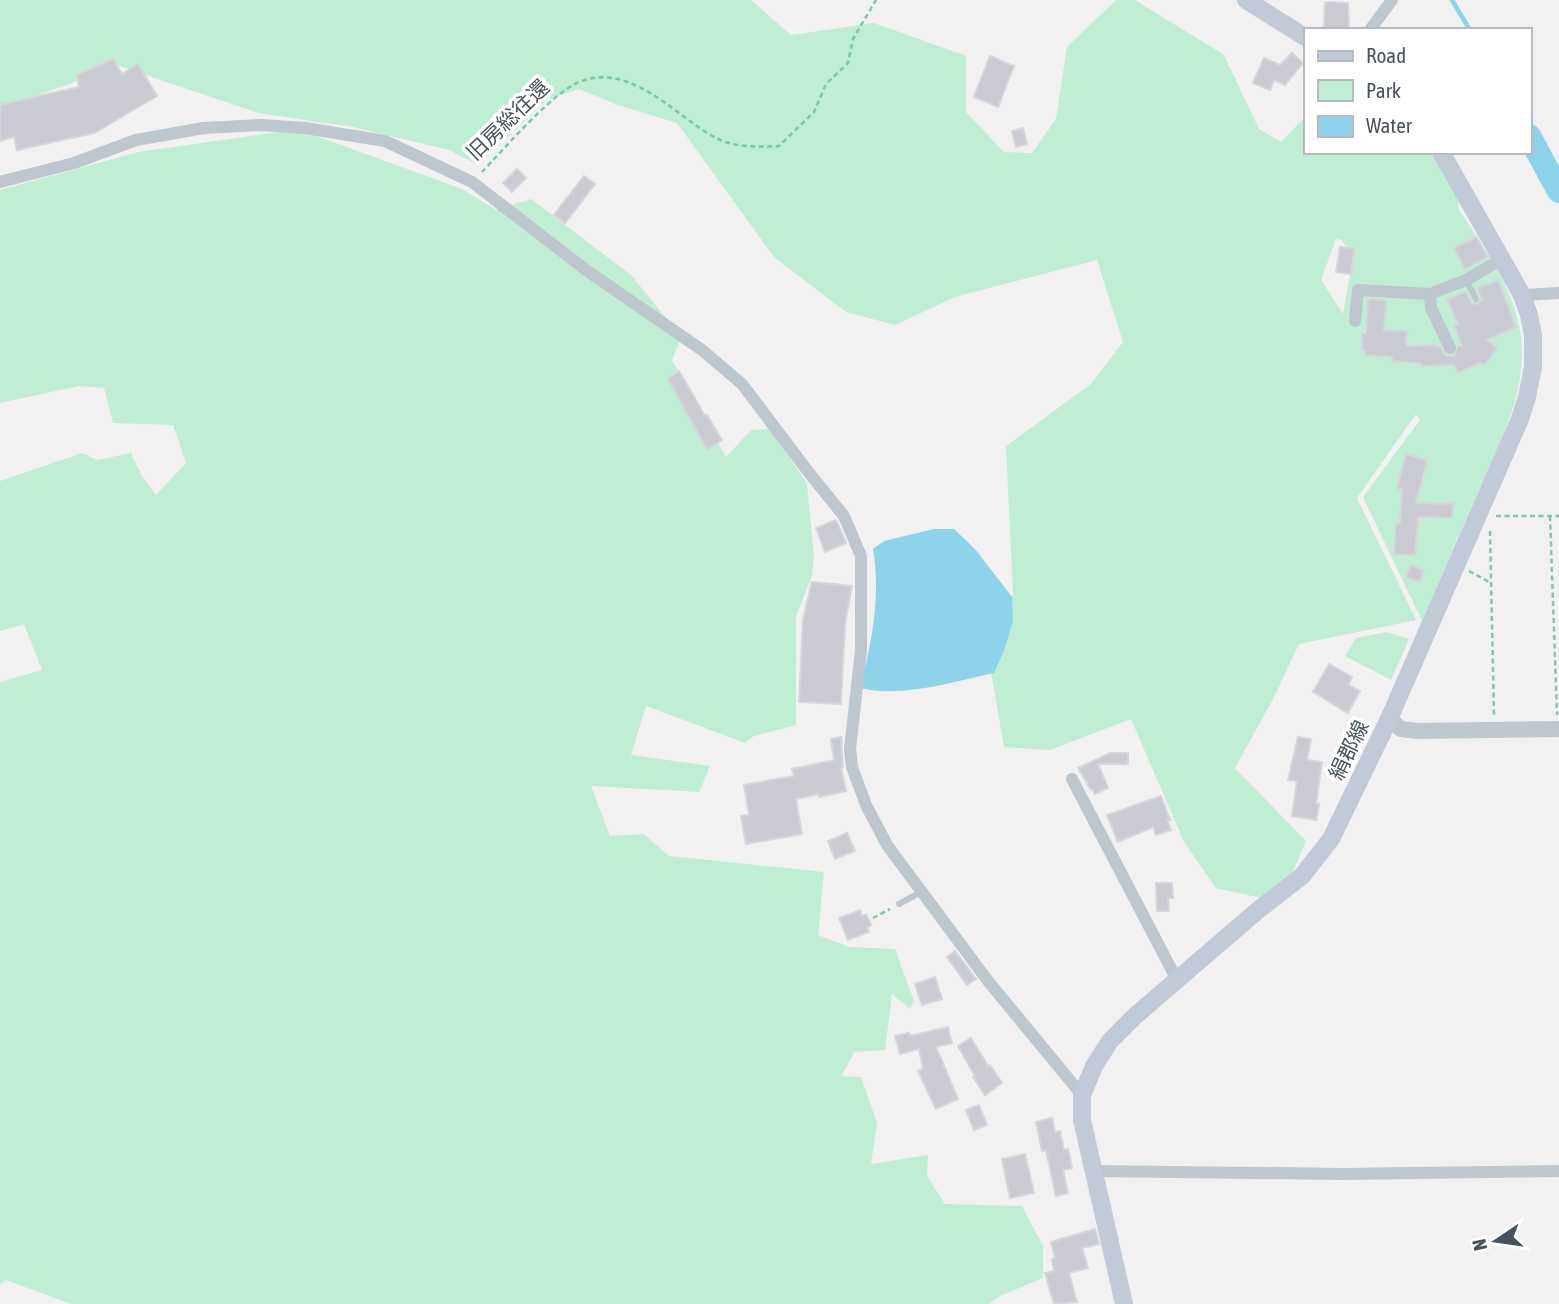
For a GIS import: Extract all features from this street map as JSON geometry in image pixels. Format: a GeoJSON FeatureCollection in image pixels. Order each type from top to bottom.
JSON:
{"type":"FeatureCollection","features":[{"type":"Feature","properties":{"kind":"main road"},"geometry":{"type":"LineString","coordinates":[[1246,0],[1304,36]]}},
{"type":"Feature","properties":{"kind":"main road","name":"絹郡線"},"geometry":{"type":"LineString","coordinates":[[1124,1304],[1082,1120],[1082,1095],[1094,1066],[1110,1041],[1135,1016],[1257,911],[1303,876],[1331,839],[1389,719],[1478,517],[1527,397],[1533,367],[1533,335],[1522,296],[1442,154]]}},
{"type":"Feature","properties":{"kind":"street"},"geometry":{"type":"LineString","coordinates":[[1371,28],[1392,0]]}},
{"type":"Feature","properties":{"kind":"street","name":"旧房総往還"},"geometry":{"type":"LineString","coordinates":[[0,182],[74,163],[136,140],[204,128],[261,125],[305,128],[385,141],[472,182]]}},
{"type":"Feature","properties":{"kind":"street"},"geometry":{"type":"LineString","coordinates":[[472,182],[586,270],[702,350],[742,384],[844,516],[861,556],[861,650],[850,730],[852,767],[866,806],[887,845],[921,892],[1004,1003],[1082,1095]]}},
{"type":"Feature","properties":{"kind":"street"},"geometry":{"type":"LineString","coordinates":[[1355,321],[1358,290],[1430,295],[1466,280],[1502,259]]}},
{"type":"Feature","properties":{"kind":"street"},"geometry":{"type":"LineString","coordinates":[[1522,296],[1559,293]]}},
{"type":"Feature","properties":{"kind":"street"},"geometry":{"type":"LineString","coordinates":[[1430,295],[1431,308],[1450,348]]}},
{"type":"Feature","properties":{"kind":"street"},"geometry":{"type":"LineString","coordinates":[[1389,719],[1401,729],[1417,731],[1558,729]]}},
{"type":"Feature","properties":{"kind":"street"},"geometry":{"type":"LineString","coordinates":[[1072,779],[1177,980]]}},
{"type":"Feature","properties":{"kind":"street"},"geometry":{"type":"LineString","coordinates":[[1094,1171],[1343,1174],[1559,1171]]}},
{"type":"Feature","properties":{"kind":"lane"},"geometry":{"type":"LineString","coordinates":[[1466,280],[1476,299]]}},
{"type":"Feature","properties":{"kind":"lane"},"geometry":{"type":"LineString","coordinates":[[899,904],[921,892]]}},
{"type":"Feature","properties":{"kind":"path","name":"旧房総往還"},"geometry":{"type":"LineString","coordinates":[[472,182],[524,128],[563,93],[579,82],[598,78],[615,77],[640,88],[718,139],[752,147],[779,146],[814,111],[826,84],[848,63],[853,39],[876,0]]}},
{"type":"Feature","properties":{"kind":"path"},"geometry":{"type":"LineString","coordinates":[[1550,516],[1558,729]]}},
{"type":"Feature","properties":{"kind":"path"},"geometry":{"type":"LineString","coordinates":[[1478,517],[1559,516]]}},
{"type":"Feature","properties":{"kind":"path"},"geometry":{"type":"LineString","coordinates":[[1490,531],[1494,729]]}},
{"type":"Feature","properties":{"kind":"path"},"geometry":{"type":"LineString","coordinates":[[1457,564],[1491,583]]}},
{"type":"Feature","properties":{"kind":"path"},"geometry":{"type":"LineString","coordinates":[[873,918],[899,904]]}},
{"type":"Feature","properties":{"kind":"green space"},"geometry":{"type":"Polygon","coordinates":[[[0,0],[751,0],[791,35],[874,23],[966,56],[966,112],[1004,152],[1032,153],[1056,119],[1067,47],[1116,0],[1135,0],[1224,55],[1259,129],[1281,142],[1304,118],[1304,154],[1435,154],[1461,195],[1458,208],[1511,298],[1520,331],[1522,354],[1515,400],[1500,445],[1422,621],[1363,497],[1420,420],[1416,414],[1357,498],[1416,620],[1299,644],[1235,768],[1306,841],[1293,871],[1261,898],[1216,888],[1184,842],[1131,719],[1050,750],[1004,747],[991,672],[1013,593],[1006,446],[1091,384],[1123,342],[1097,260],[955,297],[895,325],[846,312],[774,257],[677,123],[618,105],[579,89],[548,99],[478,165],[449,150],[353,127],[258,113],[119,66],[0,109],[0,0]],[[1336,239],[1321,280],[1343,314],[1353,259],[1342,240],[1336,239]]]}},
{"type":"Feature","properties":{"kind":"green space"},"geometry":{"type":"Polygon","coordinates":[[[293,130],[308,133],[462,189],[496,210],[531,199],[632,276],[681,337],[672,360],[726,457],[751,430],[771,429],[807,484],[814,556],[812,576],[796,616],[796,725],[754,736],[745,743],[646,706],[631,755],[710,766],[699,792],[591,786],[610,836],[644,834],[669,856],[824,872],[818,935],[849,947],[895,949],[914,1001],[910,1009],[892,994],[885,1050],[854,1052],[842,1076],[861,1077],[877,1123],[871,1164],[928,1155],[927,1176],[945,1204],[1022,1206],[1043,1246],[1043,1278],[1000,1296],[989,1304],[71,1304],[6,1280],[0,1284],[0,682],[42,670],[24,624],[0,631],[0,481],[82,453],[97,460],[131,453],[142,476],[156,495],[186,463],[173,425],[113,423],[104,388],[79,386],[0,403],[0,190],[138,152],[293,130]]]}},
{"type":"Feature","properties":{"kind":"green space"},"geometry":{"type":"Polygon","coordinates":[[[1386,632],[1409,639],[1391,680],[1345,656],[1356,638],[1386,632]]]}},
{"type":"Feature","properties":{"kind":"water"},"geometry":{"type":"Polygon","coordinates":[[[934,529],[954,529],[975,549],[1012,597],[1013,621],[994,673],[910,690],[876,691],[860,688],[876,601],[873,549],[884,541],[934,529]]]}},
{"type":"Feature","properties":{"kind":"building"},"geometry":{"type":"Polygon","coordinates":[[[1325,2],[1348,3],[1349,28],[1324,28],[1325,2]]]}},
{"type":"Feature","properties":{"kind":"building"},"geometry":{"type":"Polygon","coordinates":[[[1292,53],[1303,63],[1285,85],[1274,80],[1270,90],[1253,83],[1264,58],[1280,65],[1292,53]]]}},
{"type":"Feature","properties":{"kind":"building"},"geometry":{"type":"Polygon","coordinates":[[[990,56],[1014,66],[998,107],[974,97],[990,56]]]}},
{"type":"Feature","properties":{"kind":"building"},"geometry":{"type":"Polygon","coordinates":[[[113,59],[122,74],[138,64],[157,96],[94,133],[17,150],[14,137],[0,141],[0,105],[79,87],[77,75],[113,59]]]}},
{"type":"Feature","properties":{"kind":"building"},"geometry":{"type":"Polygon","coordinates":[[[1023,128],[1027,144],[1016,147],[1012,131],[1023,128]]]}},
{"type":"Feature","properties":{"kind":"building"},"geometry":{"type":"Polygon","coordinates":[[[517,169],[526,178],[512,192],[503,183],[517,169]]]}},
{"type":"Feature","properties":{"kind":"building"},"geometry":{"type":"Polygon","coordinates":[[[584,176],[595,184],[565,223],[554,215],[584,176]]]}},
{"type":"Feature","properties":{"kind":"building"},"geometry":{"type":"Polygon","coordinates":[[[1476,237],[1488,257],[1465,269],[1454,248],[1476,237]]]}},
{"type":"Feature","properties":{"kind":"building"},"geometry":{"type":"Polygon","coordinates":[[[1340,247],[1354,249],[1351,274],[1336,272],[1340,247]]]}},
{"type":"Feature","properties":{"kind":"building"},"geometry":{"type":"Polygon","coordinates":[[[1498,280],[1516,327],[1486,340],[1497,348],[1484,365],[1480,363],[1458,373],[1454,365],[1422,366],[1417,363],[1392,361],[1392,357],[1365,355],[1365,350],[1362,350],[1362,334],[1366,334],[1368,299],[1386,300],[1384,330],[1407,331],[1406,346],[1434,345],[1440,347],[1446,356],[1454,356],[1458,346],[1462,346],[1454,325],[1458,324],[1447,299],[1466,292],[1472,303],[1478,304],[1482,299],[1477,289],[1498,280]]]}},
{"type":"Feature","properties":{"kind":"building"},"geometry":{"type":"Polygon","coordinates":[[[679,371],[722,440],[707,450],[668,379],[679,371]]]}},
{"type":"Feature","properties":{"kind":"building"},"geometry":{"type":"Polygon","coordinates":[[[1406,454],[1427,460],[1416,503],[1453,504],[1452,518],[1418,517],[1415,555],[1394,554],[1396,523],[1400,523],[1402,490],[1397,488],[1406,454]]]}},
{"type":"Feature","properties":{"kind":"building"},"geometry":{"type":"Polygon","coordinates":[[[836,520],[846,543],[825,552],[816,528],[836,520]]]}},
{"type":"Feature","properties":{"kind":"building"},"geometry":{"type":"Polygon","coordinates":[[[1411,565],[1424,570],[1420,582],[1406,577],[1411,565]]]}},
{"type":"Feature","properties":{"kind":"building"},"geometry":{"type":"Polygon","coordinates":[[[812,582],[852,586],[845,623],[841,704],[799,702],[803,620],[812,582]]]}},
{"type":"Feature","properties":{"kind":"building"},"geometry":{"type":"Polygon","coordinates":[[[1329,664],[1352,677],[1348,685],[1360,691],[1348,713],[1313,692],[1329,664]]]}},
{"type":"Feature","properties":{"kind":"building"},"geometry":{"type":"Polygon","coordinates":[[[841,737],[841,768],[846,791],[796,799],[802,834],[746,844],[741,816],[749,815],[744,785],[794,776],[792,769],[834,760],[831,739],[841,737]]]}},
{"type":"Feature","properties":{"kind":"building"},"geometry":{"type":"Polygon","coordinates":[[[1298,737],[1311,739],[1307,760],[1322,762],[1316,820],[1292,816],[1297,781],[1288,780],[1298,737]]]}},
{"type":"Feature","properties":{"kind":"building"},"geometry":{"type":"Polygon","coordinates":[[[1110,753],[1128,753],[1128,764],[1098,764],[1108,788],[1095,794],[1078,768],[1110,753]]]}},
{"type":"Feature","properties":{"kind":"building"},"geometry":{"type":"Polygon","coordinates":[[[1161,796],[1171,830],[1156,835],[1153,827],[1118,842],[1107,815],[1161,796]]]}},
{"type":"Feature","properties":{"kind":"building"},"geometry":{"type":"Polygon","coordinates":[[[847,833],[855,851],[835,859],[828,841],[847,833]]]}},
{"type":"Feature","properties":{"kind":"building"},"geometry":{"type":"Polygon","coordinates":[[[1156,883],[1172,883],[1173,898],[1168,898],[1169,911],[1157,911],[1156,883]]]}},
{"type":"Feature","properties":{"kind":"building"},"geometry":{"type":"Polygon","coordinates":[[[860,910],[862,916],[866,914],[871,925],[867,927],[869,932],[848,940],[839,918],[860,910]]]}},
{"type":"Feature","properties":{"kind":"building"},"geometry":{"type":"Polygon","coordinates":[[[955,951],[976,979],[967,985],[947,957],[955,951]]]}},
{"type":"Feature","properties":{"kind":"building"},"geometry":{"type":"Polygon","coordinates":[[[935,977],[942,999],[922,1005],[915,984],[935,977]]]}},
{"type":"Feature","properties":{"kind":"building"},"geometry":{"type":"Polygon","coordinates":[[[948,1027],[952,1043],[936,1047],[958,1099],[936,1109],[918,1071],[923,1069],[919,1049],[900,1054],[895,1036],[909,1033],[910,1036],[948,1027]]]}},
{"type":"Feature","properties":{"kind":"building"},"geometry":{"type":"Polygon","coordinates":[[[971,1038],[1002,1083],[985,1095],[958,1046],[971,1038]]]}},
{"type":"Feature","properties":{"kind":"building"},"geometry":{"type":"Polygon","coordinates":[[[979,1105],[987,1125],[974,1130],[966,1110],[979,1105]]]}},
{"type":"Feature","properties":{"kind":"building"},"geometry":{"type":"Polygon","coordinates":[[[1052,1118],[1055,1132],[1060,1131],[1064,1150],[1068,1149],[1072,1168],[1063,1170],[1068,1193],[1056,1196],[1046,1150],[1042,1151],[1036,1122],[1052,1118]]]}},
{"type":"Feature","properties":{"kind":"building"},"geometry":{"type":"Polygon","coordinates":[[[1025,1154],[1034,1193],[1010,1198],[1002,1159],[1025,1154]]]}},
{"type":"Feature","properties":{"kind":"building"},"geometry":{"type":"Polygon","coordinates":[[[1095,1229],[1099,1244],[1082,1248],[1088,1268],[1069,1273],[1077,1302],[1054,1304],[1045,1273],[1054,1271],[1052,1259],[1055,1258],[1051,1242],[1095,1229]]]}},
{"type":"Feature","properties":{"kind":"waterway"},"geometry":{"type":"LineString","coordinates":[[1452,0],[1469,28]]}},
{"type":"Feature","properties":{"kind":"waterway"},"geometry":{"type":"LineString","coordinates":[[1531,140],[1559,191]]}}]}
